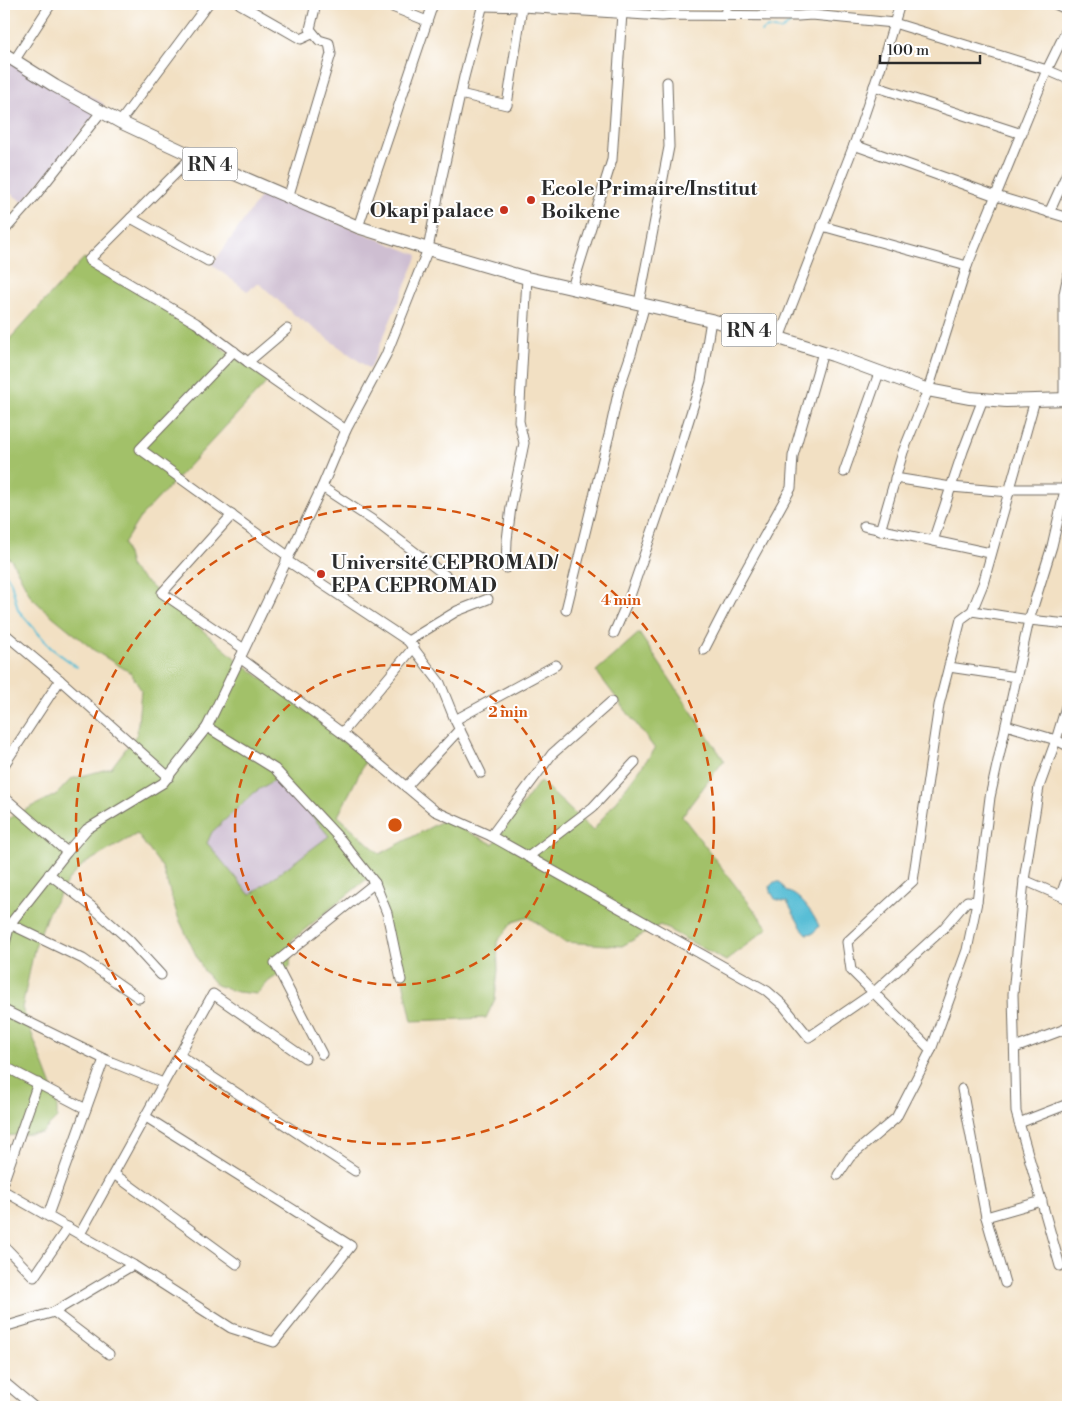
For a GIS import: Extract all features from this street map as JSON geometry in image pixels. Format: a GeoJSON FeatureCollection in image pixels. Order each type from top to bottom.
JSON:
{"type":"FeatureCollection","features":[{"type":"Feature","properties":{"kind":"highway","name":"RN 4"},"geometry":{"type":"LineString","coordinates":[[9,58],[101,112],[193,156],[358,227],[428,250],[527,278],[642,303],[779,338],[928,390],[1006,401],[1066,399]]}},
{"type":"Feature","properties":{"kind":"street"},"geometry":{"type":"LineString","coordinates":[[9,58],[51,4]]}},
{"type":"Feature","properties":{"kind":"street"},"geometry":{"type":"LineString","coordinates":[[120,122],[208,4]]}},
{"type":"Feature","properties":{"kind":"street"},"geometry":{"type":"LineString","coordinates":[[240,4],[301,39],[312,34]]}},
{"type":"Feature","properties":{"kind":"street"},"geometry":{"type":"LineString","coordinates":[[288,198],[331,54],[329,43],[319,40],[312,34],[310,29],[316,4]]}},
{"type":"Feature","properties":{"kind":"street"},"geometry":{"type":"LineString","coordinates":[[385,4],[427,21]]}},
{"type":"Feature","properties":{"kind":"street"},"geometry":{"type":"LineString","coordinates":[[358,227],[432,4]]}},
{"type":"Feature","properties":{"kind":"street"},"geometry":{"type":"LineString","coordinates":[[674,4],[675,15]]}},
{"type":"Feature","properties":{"kind":"street"},"geometry":{"type":"LineString","coordinates":[[725,15],[727,4]]}},
{"type":"Feature","properties":{"kind":"street"},"geometry":{"type":"LineString","coordinates":[[779,338],[854,145],[900,4]]}},
{"type":"Feature","properties":{"kind":"street"},"geometry":{"type":"LineString","coordinates":[[1055,4],[1068,10]]}},
{"type":"Feature","properties":{"kind":"street"},"geometry":{"type":"LineString","coordinates":[[4,947],[8,926],[87,829],[163,783],[208,727],[322,487],[346,430],[386,355],[428,250],[460,94],[483,5],[662,16],[812,15],[894,23],[1047,70],[1068,79]]}},
{"type":"Feature","properties":{"kind":"street"},"geometry":{"type":"LineString","coordinates":[[460,94],[507,105],[522,7]]}},
{"type":"Feature","properties":{"kind":"street"},"geometry":{"type":"LineString","coordinates":[[572,288],[612,160],[622,13]]}},
{"type":"Feature","properties":{"kind":"street"},"geometry":{"type":"LineString","coordinates":[[880,530],[903,452],[928,390],[967,266],[1047,70],[1068,27]]}},
{"type":"Feature","properties":{"kind":"street"},"geometry":{"type":"LineString","coordinates":[[566,610],[619,389],[631,354],[642,303],[669,147],[667,82]]}},
{"type":"Feature","properties":{"kind":"street"},"geometry":{"type":"LineString","coordinates":[[874,86],[1022,134]]}},
{"type":"Feature","properties":{"kind":"street"},"geometry":{"type":"LineString","coordinates":[[4,231],[35,196],[101,112]]}},
{"type":"Feature","properties":{"kind":"street"},"geometry":{"type":"LineString","coordinates":[[854,145],[996,196],[1068,218]]}},
{"type":"Feature","properties":{"kind":"street"},"geometry":{"type":"LineString","coordinates":[[193,156],[89,260],[196,323],[248,362],[346,430]]}},
{"type":"Feature","properties":{"kind":"street"},"geometry":{"type":"LineString","coordinates":[[1050,213],[1068,171]]}},
{"type":"Feature","properties":{"kind":"street"},"geometry":{"type":"LineString","coordinates":[[132,218],[208,261]]}},
{"type":"Feature","properties":{"kind":"street"},"geometry":{"type":"LineString","coordinates":[[822,226],[967,266]]}},
{"type":"Feature","properties":{"kind":"street"},"geometry":{"type":"LineString","coordinates":[[1066,399],[1064,294],[1068,275]]}},
{"type":"Feature","properties":{"kind":"street"},"geometry":{"type":"LineString","coordinates":[[506,568],[511,507],[524,444],[519,421],[527,278]]}},
{"type":"Feature","properties":{"kind":"street"},"geometry":{"type":"LineString","coordinates":[[614,632],[630,596],[674,468],[701,381],[711,320]]}},
{"type":"Feature","properties":{"kind":"street"},"geometry":{"type":"LineString","coordinates":[[248,362],[287,329]]}},
{"type":"Feature","properties":{"kind":"street"},"geometry":{"type":"LineString","coordinates":[[234,351],[140,449],[232,515],[287,558],[411,644],[440,683],[455,720],[481,772]]}},
{"type":"Feature","properties":{"kind":"street"},"geometry":{"type":"LineString","coordinates":[[704,650],[736,586],[791,488],[793,456],[823,352]]}},
{"type":"Feature","properties":{"kind":"street"},"geometry":{"type":"LineString","coordinates":[[844,472],[879,373]]}},
{"type":"Feature","properties":{"kind":"street"},"geometry":{"type":"LineString","coordinates":[[933,541],[983,399]]}},
{"type":"Feature","properties":{"kind":"street"},"geometry":{"type":"LineString","coordinates":[[931,1050],[851,970],[847,942],[913,881],[939,705],[960,619],[972,611],[983,584],[990,553],[1035,400]]}},
{"type":"Feature","properties":{"kind":"street"},"geometry":{"type":"LineString","coordinates":[[838,1175],[850,1157],[896,1118],[931,1050],[968,950],[977,902],[990,797],[1029,620],[1052,546],[1067,488],[1068,477]]}},
{"type":"Feature","properties":{"kind":"street"},"geometry":{"type":"LineString","coordinates":[[895,478],[951,487],[1010,490],[1067,488]]}},
{"type":"Feature","properties":{"kind":"street"},"geometry":{"type":"LineString","coordinates":[[322,487],[377,523],[450,578]]}},
{"type":"Feature","properties":{"kind":"street"},"geometry":{"type":"LineString","coordinates":[[232,515],[162,593],[244,649]]}},
{"type":"Feature","properties":{"kind":"street"},"geometry":{"type":"LineString","coordinates":[[864,526],[990,553]]}},
{"type":"Feature","properties":{"kind":"street"},"geometry":{"type":"LineString","coordinates":[[342,733],[411,644],[457,611],[488,599]]}},
{"type":"Feature","properties":{"kind":"street"},"geometry":{"type":"LineString","coordinates":[[972,611],[1068,624]]}},
{"type":"Feature","properties":{"kind":"street"},"geometry":{"type":"LineString","coordinates":[[4,634],[60,680],[169,777]]}},
{"type":"Feature","properties":{"kind":"street"},"geometry":{"type":"LineString","coordinates":[[240,658],[342,733],[435,811],[491,836],[767,991],[783,1006],[809,1037],[873,993],[943,929],[967,901],[977,902]]}},
{"type":"Feature","properties":{"kind":"street"},"geometry":{"type":"LineString","coordinates":[[455,720],[556,665]]}},
{"type":"Feature","properties":{"kind":"street"},"geometry":{"type":"LineString","coordinates":[[949,667],[1016,677]]}},
{"type":"Feature","properties":{"kind":"street"},"geometry":{"type":"LineString","coordinates":[[4,765],[60,680]]}},
{"type":"Feature","properties":{"kind":"street"},"geometry":{"type":"LineString","coordinates":[[1060,1266],[1016,1112],[1014,994],[1024,880],[1039,787],[1068,700]]}},
{"type":"Feature","properties":{"kind":"street"},"geometry":{"type":"LineString","coordinates":[[491,836],[552,754],[611,702]]}},
{"type":"Feature","properties":{"kind":"street"},"geometry":{"type":"LineString","coordinates":[[1006,725],[1056,740],[1068,746]]}},
{"type":"Feature","properties":{"kind":"street"},"geometry":{"type":"LineString","coordinates":[[208,727],[275,769],[341,840],[375,883],[387,913],[401,980]]}},
{"type":"Feature","properties":{"kind":"street"},"geometry":{"type":"LineString","coordinates":[[406,787],[460,729]]}},
{"type":"Feature","properties":{"kind":"street"},"geometry":{"type":"LineString","coordinates":[[528,857],[593,807],[635,762]]}},
{"type":"Feature","properties":{"kind":"street"},"geometry":{"type":"LineString","coordinates":[[4,797],[67,852]]}},
{"type":"Feature","properties":{"kind":"street"},"geometry":{"type":"LineString","coordinates":[[49,874],[91,906],[128,939],[161,975]]}},
{"type":"Feature","properties":{"kind":"street"},"geometry":{"type":"LineString","coordinates":[[1024,880],[1065,897],[1068,875]]}},
{"type":"Feature","properties":{"kind":"street"},"geometry":{"type":"LineString","coordinates":[[322,1054],[276,963],[375,883]]}},
{"type":"Feature","properties":{"kind":"street"},"geometry":{"type":"LineString","coordinates":[[8,926],[83,959],[139,998]]}},
{"type":"Feature","properties":{"kind":"street"},"geometry":{"type":"LineString","coordinates":[[80,1234],[213,994],[305,1058]]}},
{"type":"Feature","properties":{"kind":"street"},"geometry":{"type":"LineString","coordinates":[[4,1010],[104,1059],[164,1083]]}},
{"type":"Feature","properties":{"kind":"street"},"geometry":{"type":"LineString","coordinates":[[1014,1048],[1068,1028]]}},
{"type":"Feature","properties":{"kind":"street"},"geometry":{"type":"LineString","coordinates":[[179,1055],[355,1171]]}},
{"type":"Feature","properties":{"kind":"street"},"geometry":{"type":"LineString","coordinates":[[48,1214],[104,1059]]}},
{"type":"Feature","properties":{"kind":"street"},"geometry":{"type":"LineString","coordinates":[[4,1066],[86,1109]]}},
{"type":"Feature","properties":{"kind":"street"},"geometry":{"type":"LineString","coordinates":[[4,1176],[38,1083]]}},
{"type":"Feature","properties":{"kind":"street"},"geometry":{"type":"LineString","coordinates":[[962,1089],[986,1217],[1005,1283]]}},
{"type":"Feature","properties":{"kind":"street"},"geometry":{"type":"LineString","coordinates":[[1019,1123],[1068,1104]]}},
{"type":"Feature","properties":{"kind":"street"},"geometry":{"type":"LineString","coordinates":[[4,1191],[48,1214],[133,1265],[231,1328],[274,1342],[351,1246],[146,1116]]}},
{"type":"Feature","properties":{"kind":"street"},"geometry":{"type":"LineString","coordinates":[[114,1174],[237,1264]]}},
{"type":"Feature","properties":{"kind":"street"},"geometry":{"type":"LineString","coordinates":[[986,1217],[1042,1201]]}},
{"type":"Feature","properties":{"kind":"street"},"geometry":{"type":"LineString","coordinates":[[4,1246],[34,1277],[68,1227]]}},
{"type":"Feature","properties":{"kind":"street"},"geometry":{"type":"LineString","coordinates":[[4,1327],[54,1312],[133,1265]]}},
{"type":"Feature","properties":{"kind":"street"},"geometry":{"type":"LineString","coordinates":[[54,1312],[109,1354]]}},
{"type":"Feature","properties":{"kind":"street"},"geometry":{"type":"LineString","coordinates":[[4,1382],[34,1407]]}},
{"type":"Feature","properties":{"kind":"shaded area"},"geometry":{"type":"Polygon","coordinates":[[[20,57],[104,104],[23,202],[4,189],[4,58],[20,57]]]}},
{"type":"Feature","properties":{"kind":"shaded area"},"geometry":{"type":"Polygon","coordinates":[[[263,193],[418,255],[370,369],[292,313],[259,283],[247,291],[212,265],[263,193]]]}},
{"type":"Feature","properties":{"kind":"shaded area"},"geometry":{"type":"Polygon","coordinates":[[[279,776],[330,836],[250,896],[207,843],[212,832],[255,792],[279,776]]]}},
{"type":"Feature","properties":{"kind":"green space"},"geometry":{"type":"Polygon","coordinates":[[[84,258],[188,324],[268,381],[139,519],[124,543],[131,569],[235,658],[329,729],[366,760],[338,816],[380,854],[444,820],[493,844],[540,781],[593,831],[655,749],[596,671],[639,633],[724,760],[682,816],[768,928],[726,961],[660,925],[622,946],[564,942],[529,917],[513,922],[497,942],[498,970],[495,999],[486,1018],[412,1021],[402,976],[385,916],[368,878],[292,940],[290,967],[269,981],[257,994],[237,992],[216,985],[203,970],[178,917],[162,867],[137,834],[84,864],[69,879],[48,913],[34,950],[22,1008],[57,1100],[57,1118],[42,1133],[4,1136],[4,821],[57,794],[71,779],[111,768],[137,734],[141,690],[131,673],[95,651],[31,597],[12,561],[4,553],[4,345],[84,258]],[[279,777],[255,792],[212,832],[207,843],[250,895],[329,836],[279,777]]]}},
{"type":"Feature","properties":{"kind":"water"},"geometry":{"type":"Polygon","coordinates":[[[774,882],[780,882],[787,892],[792,893],[806,905],[819,926],[814,933],[807,934],[787,902],[775,899],[770,886],[774,882]]]}},
{"type":"Feature","properties":{"kind":"waterway"},"geometry":{"type":"LineString","coordinates":[[801,13],[809,4]]}},
{"type":"Feature","properties":{"kind":"waterway"},"geometry":{"type":"LineString","coordinates":[[761,32],[767,28],[781,30],[795,20]]}},
{"type":"Feature","properties":{"kind":"waterway"},"geometry":{"type":"LineString","coordinates":[[4,571],[11,582],[18,610],[51,648],[77,667]]}},
{"type":"Feature","properties":{"kind":"place","name":"Ecole Primaire/Institut Boikene"},"geometry":{"type":"Point","coordinates":[531,200]}},
{"type":"Feature","properties":{"kind":"place","name":"Okapi palace"},"geometry":{"type":"Point","coordinates":[504,210]}},
{"type":"Feature","properties":{"kind":"place","name":"Université CEPROMAD/ EPA CEPROMAD"},"geometry":{"type":"Point","coordinates":[321,574]}}]}
